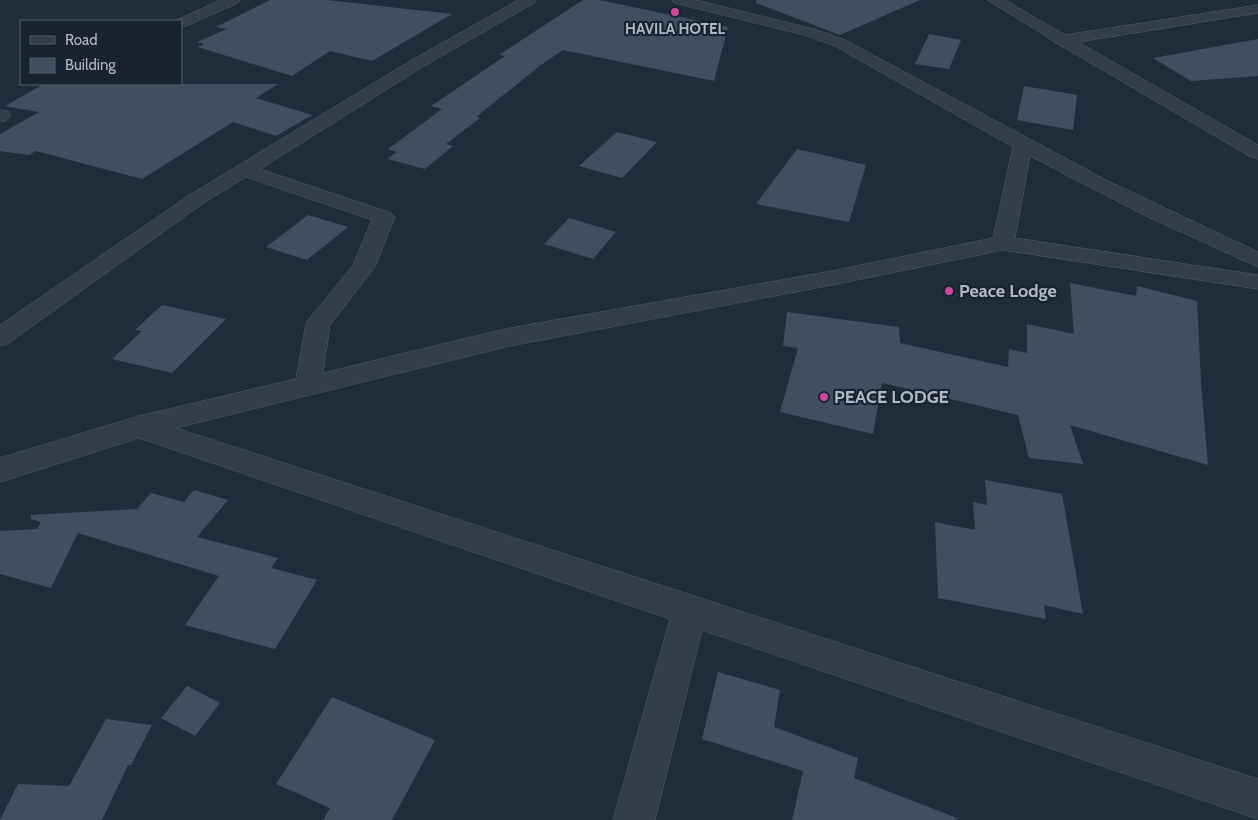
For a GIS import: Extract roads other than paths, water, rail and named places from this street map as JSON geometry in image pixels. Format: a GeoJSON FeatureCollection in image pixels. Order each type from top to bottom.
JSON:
{"type":"FeatureCollection","features":[{"type":"Feature","properties":{"kind":"street"},"geometry":{"type":"LineString","coordinates":[[182,23],[233,0]]}},
{"type":"Feature","properties":{"kind":"street"},"geometry":{"type":"LineString","coordinates":[[0,337],[195,200],[418,63],[529,0]]}},
{"type":"Feature","properties":{"kind":"street"},"geometry":{"type":"LineString","coordinates":[[679,0],[809,32],[840,43],[1023,145],[1215,241],[1258,260]]}},
{"type":"Feature","properties":{"kind":"street"},"geometry":{"type":"LineString","coordinates":[[995,0],[1060,40],[1258,153]]}},
{"type":"Feature","properties":{"kind":"street"},"geometry":{"type":"LineString","coordinates":[[1060,40],[1258,9]]}},
{"type":"Feature","properties":{"kind":"street"},"geometry":{"type":"LineString","coordinates":[[1003,243],[1023,145]]}},
{"type":"Feature","properties":{"kind":"street"},"geometry":{"type":"LineString","coordinates":[[244,170],[384,216],[364,267],[318,323],[308,386]]}},
{"type":"Feature","properties":{"kind":"street"},"geometry":{"type":"LineString","coordinates":[[0,470],[139,427],[505,338],[832,278],[1003,243],[1258,282]]}},
{"type":"Feature","properties":{"kind":"street"},"geometry":{"type":"LineString","coordinates":[[139,427],[1258,799]]}},
{"type":"Feature","properties":{"kind":"street"},"geometry":{"type":"LineString","coordinates":[[634,820],[690,610]]}},
{"type":"Feature","properties":{"kind":"place","name":"HAVILA HOTEL"},"geometry":{"type":"Point","coordinates":[675,12]}},
{"type":"Feature","properties":{"kind":"place","name":"Peace Lodge"},"geometry":{"type":"Point","coordinates":[949,291]}},
{"type":"Feature","properties":{"kind":"place","name":"PEACE LODGE"},"geometry":{"type":"Point","coordinates":[824,397]}}]}
